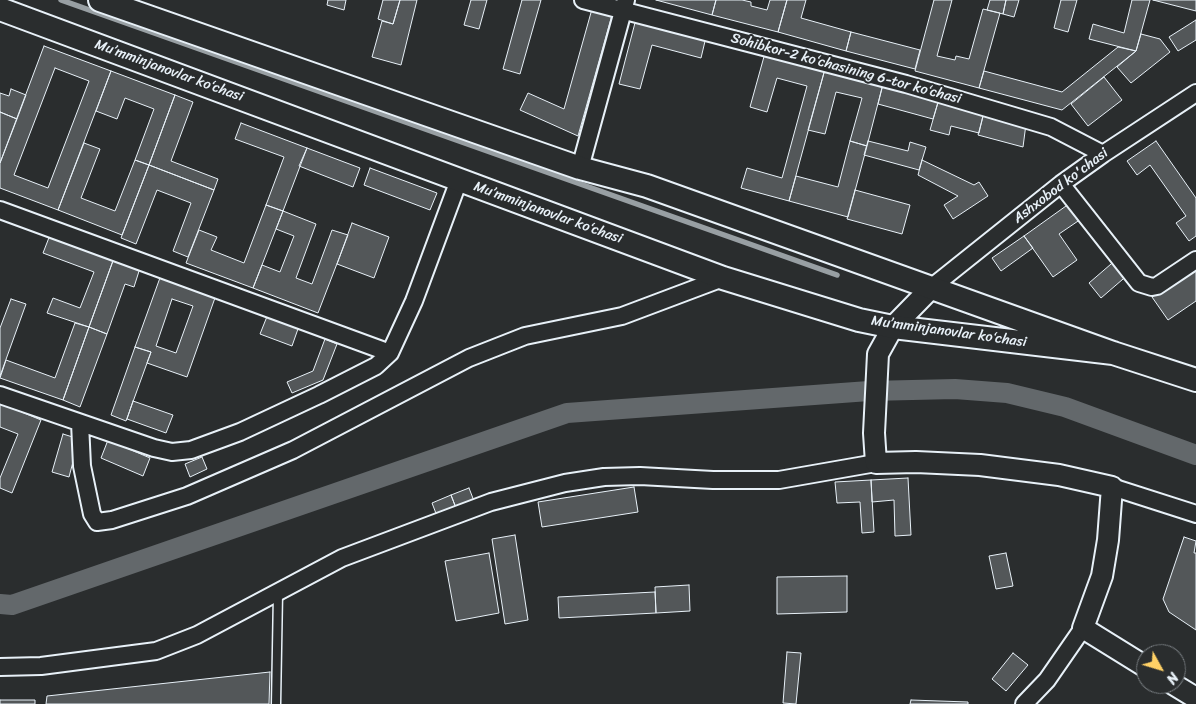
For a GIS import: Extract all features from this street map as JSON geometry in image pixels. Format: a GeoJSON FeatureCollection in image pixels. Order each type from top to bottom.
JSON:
{"type":"FeatureCollection","features":[{"type":"Feature","properties":{"kind":"main road","name":"Mu’mminjanovlar ko‘chasi"},"geometry":{"type":"LineString","coordinates":[[100,0],[580,168],[647,186],[1113,353],[1196,380]]}},
{"type":"Feature","properties":{"kind":"main road","name":"Mu’mminjanovlar ko‘chasi"},"geometry":{"type":"LineString","coordinates":[[0,8],[723,278],[859,320],[1113,353]]}},
{"type":"Feature","properties":{"kind":"street","name":"Sohibkor-2 ko‘chasining 6-tor ko‘chasi"},"geometry":{"type":"LineString","coordinates":[[583,0],[624,5],[906,84],[1051,127],[1102,154]]}},
{"type":"Feature","properties":{"kind":"street"},"geometry":{"type":"LineString","coordinates":[[580,168],[624,5]]}},
{"type":"Feature","properties":{"kind":"street","name":"Ashxobod ko'chasi"},"geometry":{"type":"LineString","coordinates":[[932,287],[1061,184],[1102,154],[1196,93]]}},
{"type":"Feature","properties":{"kind":"street"},"geometry":{"type":"LineString","coordinates":[[0,395],[154,448],[172,452],[191,450],[240,432],[361,375],[376,366],[390,353],[414,301],[459,180]]}},
{"type":"Feature","properties":{"kind":"street"},"geometry":{"type":"LineString","coordinates":[[1061,184],[1139,283],[1152,287],[1158,286],[1196,260]]}},
{"type":"Feature","properties":{"kind":"street"},"geometry":{"type":"LineString","coordinates":[[0,210],[390,353]]}},
{"type":"Feature","properties":{"kind":"street"},"geometry":{"type":"LineString","coordinates":[[80,422],[82,466],[92,514],[97,522],[112,520],[187,496],[293,450],[469,358],[525,336],[622,316],[723,278]]}},
{"type":"Feature","properties":{"kind":"street"},"geometry":{"type":"LineString","coordinates":[[876,464],[874,433],[878,354],[894,326],[932,287]]}},
{"type":"Feature","properties":{"kind":"street"},"geometry":{"type":"LineString","coordinates":[[0,667],[41,666],[156,651],[197,635],[342,558],[491,502],[565,483],[604,477],[640,476],[713,480],[778,480],[876,464],[916,462],[980,466],[1059,475],[1112,487],[1196,514]]}},
{"type":"Feature","properties":{"kind":"street"},"geometry":{"type":"LineString","coordinates":[[1024,704],[1047,680],[1083,628],[1102,576],[1108,540],[1112,487]]}},
{"type":"Feature","properties":{"kind":"street"},"geometry":{"type":"LineString","coordinates":[[1083,628],[1136,661]]}},
{"type":"Feature","properties":{"kind":"lane"},"geometry":{"type":"LineString","coordinates":[[276,704],[278,593]]}},
{"type":"Feature","properties":{"kind":"building"},"geometry":{"type":"Polygon","coordinates":[[[328,0],[346,0],[344,10],[327,5],[328,0]]]}},
{"type":"Feature","properties":{"kind":"building"},"geometry":{"type":"Polygon","coordinates":[[[383,0],[400,0],[393,24],[378,19],[383,0]]]}},
{"type":"Feature","properties":{"kind":"building"},"geometry":{"type":"Polygon","coordinates":[[[400,0],[417,0],[401,65],[372,57],[382,21],[393,24],[400,0]]]}},
{"type":"Feature","properties":{"kind":"building"},"geometry":{"type":"Polygon","coordinates":[[[471,0],[487,0],[479,29],[464,25],[471,0]]]}},
{"type":"Feature","properties":{"kind":"building"},"geometry":{"type":"Polygon","coordinates":[[[522,0],[541,0],[520,74],[503,69],[522,0]]]}},
{"type":"Feature","properties":{"kind":"building"},"geometry":{"type":"Polygon","coordinates":[[[656,0],[716,0],[712,15],[656,0]]]}},
{"type":"Feature","properties":{"kind":"building"},"geometry":{"type":"Polygon","coordinates":[[[716,0],[742,0],[751,2],[751,6],[767,10],[770,0],[787,0],[778,32],[712,15],[716,0]]]}},
{"type":"Feature","properties":{"kind":"building"},"geometry":{"type":"Polygon","coordinates":[[[787,0],[806,0],[801,18],[851,32],[846,51],[778,32],[787,0]]]}},
{"type":"Feature","properties":{"kind":"building"},"geometry":{"type":"Polygon","coordinates":[[[934,0],[952,0],[937,56],[955,60],[956,56],[969,59],[983,9],[1000,13],[979,88],[915,71],[934,0]]]}},
{"type":"Feature","properties":{"kind":"building"},"geometry":{"type":"Polygon","coordinates":[[[990,0],[1006,0],[1003,14],[987,10],[990,0]]]}},
{"type":"Feature","properties":{"kind":"building"},"geometry":{"type":"Polygon","coordinates":[[[1006,0],[1019,0],[1014,17],[1003,14],[1006,0]]]}},
{"type":"Feature","properties":{"kind":"building"},"geometry":{"type":"Polygon","coordinates":[[[1061,0],[1077,0],[1068,32],[1054,28],[1061,0]]]}},
{"type":"Feature","properties":{"kind":"building"},"geometry":{"type":"Polygon","coordinates":[[[1132,0],[1150,0],[1136,51],[1089,39],[1093,24],[1124,33],[1132,0]]]}},
{"type":"Feature","properties":{"kind":"building"},"geometry":{"type":"Polygon","coordinates":[[[1153,0],[1196,0],[1196,11],[1153,0]]]}},
{"type":"Feature","properties":{"kind":"building"},"geometry":{"type":"Polygon","coordinates":[[[592,9],[612,15],[578,136],[520,110],[528,93],[564,109],[592,9]]]}},
{"type":"Feature","properties":{"kind":"building"},"geometry":{"type":"Polygon","coordinates":[[[636,19],[706,37],[701,58],[652,45],[640,89],[619,84],[636,19]]]}},
{"type":"Feature","properties":{"kind":"building"},"geometry":{"type":"Polygon","coordinates":[[[1196,20],[1196,40],[1178,51],[1169,37],[1196,20]]]}},
{"type":"Feature","properties":{"kind":"building"},"geometry":{"type":"Polygon","coordinates":[[[851,32],[920,50],[915,69],[846,51],[851,32]]]}},
{"type":"Feature","properties":{"kind":"building"},"geometry":{"type":"Polygon","coordinates":[[[1141,34],[1160,39],[1170,52],[1131,83],[1117,67],[1136,51],[1141,34]]]}},
{"type":"Feature","properties":{"kind":"building"},"geometry":{"type":"Polygon","coordinates":[[[44,46],[111,71],[58,210],[0,188],[0,163],[44,46]],[[55,68],[14,175],[48,188],[89,81],[55,68]]]}},
{"type":"Feature","properties":{"kind":"building"},"geometry":{"type":"Polygon","coordinates":[[[1118,47],[1136,51],[1062,110],[979,88],[984,71],[1062,92],[1118,47]]]}},
{"type":"Feature","properties":{"kind":"building"},"geometry":{"type":"Polygon","coordinates":[[[765,53],[825,69],[789,201],[741,188],[747,168],[782,178],[807,86],[777,78],[767,112],[750,107],[765,53]]]}},
{"type":"Feature","properties":{"kind":"building"},"geometry":{"type":"Polygon","coordinates":[[[825,69],[883,84],[867,146],[850,141],[862,98],[836,92],[825,134],[808,130],[825,69]]]}},
{"type":"Feature","properties":{"kind":"building"},"geometry":{"type":"Polygon","coordinates":[[[111,71],[175,95],[149,165],[135,160],[154,109],[125,98],[117,119],[96,111],[111,71]]]}},
{"type":"Feature","properties":{"kind":"building"},"geometry":{"type":"Polygon","coordinates":[[[1104,77],[1122,100],[1088,126],[1071,104],[1104,77]]]}},
{"type":"Feature","properties":{"kind":"building"},"geometry":{"type":"Polygon","coordinates":[[[883,84],[939,99],[933,119],[878,104],[883,84]]]}},
{"type":"Feature","properties":{"kind":"building"},"geometry":{"type":"Polygon","coordinates":[[[11,89],[26,95],[17,119],[0,112],[0,93],[9,96],[11,89]]]}},
{"type":"Feature","properties":{"kind":"building"},"geometry":{"type":"Polygon","coordinates":[[[175,95],[193,102],[171,161],[218,179],[214,190],[149,165],[175,95]]]}},
{"type":"Feature","properties":{"kind":"building"},"geometry":{"type":"Polygon","coordinates":[[[939,99],[984,111],[979,133],[951,126],[949,135],[930,130],[939,99]]]}},
{"type":"Feature","properties":{"kind":"building"},"geometry":{"type":"Polygon","coordinates":[[[0,112],[17,119],[0,163],[0,112]]]}},
{"type":"Feature","properties":{"kind":"building"},"geometry":{"type":"Polygon","coordinates":[[[984,113],[1026,124],[1023,147],[978,135],[984,113]]]}},
{"type":"Feature","properties":{"kind":"building"},"geometry":{"type":"Polygon","coordinates":[[[241,123],[307,148],[283,211],[266,205],[284,157],[235,139],[241,123]]]}},
{"type":"Feature","properties":{"kind":"building"},"geometry":{"type":"Polygon","coordinates":[[[850,141],[867,146],[848,217],[789,201],[796,176],[838,187],[850,141]]]}},
{"type":"Feature","properties":{"kind":"building"},"geometry":{"type":"Polygon","coordinates":[[[868,141],[908,151],[910,142],[926,147],[919,170],[864,155],[868,141]]]}},
{"type":"Feature","properties":{"kind":"building"},"geometry":{"type":"Polygon","coordinates":[[[1156,141],[1196,198],[1196,236],[1189,241],[1176,223],[1186,216],[1150,165],[1137,175],[1127,161],[1156,141]]]}},
{"type":"Feature","properties":{"kind":"building"},"geometry":{"type":"Polygon","coordinates":[[[84,143],[100,149],[81,198],[115,211],[135,160],[149,165],[122,235],[58,210],[84,143]]]}},
{"type":"Feature","properties":{"kind":"building"},"geometry":{"type":"Polygon","coordinates":[[[307,148],[360,168],[353,187],[299,166],[307,148]]]}},
{"type":"Feature","properties":{"kind":"building"},"geometry":{"type":"Polygon","coordinates":[[[922,160],[974,185],[979,182],[988,196],[953,219],[944,205],[958,196],[918,175],[922,160]]]}},
{"type":"Feature","properties":{"kind":"building"},"geometry":{"type":"Polygon","coordinates":[[[149,165],[214,190],[188,257],[173,251],[191,203],[157,190],[136,244],[121,238],[149,165]]]}},
{"type":"Feature","properties":{"kind":"building"},"geometry":{"type":"Polygon","coordinates":[[[370,168],[437,193],[430,210],[364,185],[370,168]]]}},
{"type":"Feature","properties":{"kind":"building"},"geometry":{"type":"Polygon","coordinates":[[[855,190],[910,205],[902,234],[847,219],[855,190]]]}},
{"type":"Feature","properties":{"kind":"building"},"geometry":{"type":"Polygon","coordinates":[[[1073,201],[1084,217],[1059,234],[1077,260],[1053,277],[1024,236],[1073,201]]]}},
{"type":"Feature","properties":{"kind":"building"},"geometry":{"type":"Polygon","coordinates":[[[266,205],[283,211],[253,288],[186,263],[199,230],[217,237],[211,250],[244,263],[266,205]]]}},
{"type":"Feature","properties":{"kind":"building"},"geometry":{"type":"Polygon","coordinates":[[[283,211],[316,224],[296,278],[312,284],[332,230],[348,235],[318,313],[253,288],[262,265],[280,272],[294,236],[276,229],[283,211]]]}},
{"type":"Feature","properties":{"kind":"building"},"geometry":{"type":"Polygon","coordinates":[[[352,223],[389,237],[374,278],[337,264],[352,223]]]}},
{"type":"Feature","properties":{"kind":"building"},"geometry":{"type":"Polygon","coordinates":[[[50,235],[114,258],[89,327],[47,313],[53,298],[80,308],[94,272],[43,253],[50,235]]]}},
{"type":"Feature","properties":{"kind":"building"},"geometry":{"type":"Polygon","coordinates":[[[1024,236],[1033,248],[1001,271],[992,258],[1024,236]]]}},
{"type":"Feature","properties":{"kind":"building"},"geometry":{"type":"Polygon","coordinates":[[[114,258],[140,268],[134,287],[125,284],[107,334],[89,327],[114,258]]]}},
{"type":"Feature","properties":{"kind":"building"},"geometry":{"type":"Polygon","coordinates":[[[1118,258],[1130,273],[1101,298],[1089,283],[1118,258]]]}},
{"type":"Feature","properties":{"kind":"building"},"geometry":{"type":"Polygon","coordinates":[[[1196,267],[1196,301],[1168,320],[1152,297],[1196,267]]]}},
{"type":"Feature","properties":{"kind":"building"},"geometry":{"type":"Polygon","coordinates":[[[161,275],[216,295],[187,377],[147,363],[151,352],[135,347],[161,275]],[[172,299],[156,346],[176,353],[193,306],[172,299]]]}},
{"type":"Feature","properties":{"kind":"building"},"geometry":{"type":"Polygon","coordinates":[[[11,299],[26,304],[0,376],[0,328],[11,299]]]}},
{"type":"Feature","properties":{"kind":"building"},"geometry":{"type":"Polygon","coordinates":[[[268,314],[299,326],[292,346],[260,334],[268,314]]]}},
{"type":"Feature","properties":{"kind":"building"},"geometry":{"type":"Polygon","coordinates":[[[75,323],[89,327],[63,400],[0,378],[6,360],[55,378],[75,323]]]}},
{"type":"Feature","properties":{"kind":"building"},"geometry":{"type":"Polygon","coordinates":[[[89,327],[107,334],[80,407],[63,400],[89,327]]]}},
{"type":"Feature","properties":{"kind":"building"},"geometry":{"type":"Polygon","coordinates":[[[325,339],[337,344],[323,380],[292,393],[287,382],[313,371],[325,339]]]}},
{"type":"Feature","properties":{"kind":"building"},"geometry":{"type":"Polygon","coordinates":[[[135,347],[151,352],[126,421],[111,415],[135,347]]]}},
{"type":"Feature","properties":{"kind":"building"},"geometry":{"type":"Polygon","coordinates":[[[133,401],[173,415],[166,433],[127,419],[133,401]]]}},
{"type":"Feature","properties":{"kind":"building"},"geometry":{"type":"Polygon","coordinates":[[[0,403],[41,420],[12,493],[0,488],[0,478],[18,434],[0,427],[0,403]]]}},
{"type":"Feature","properties":{"kind":"building"},"geometry":{"type":"Polygon","coordinates":[[[63,434],[79,439],[69,477],[52,472],[63,434]]]}},
{"type":"Feature","properties":{"kind":"building"},"geometry":{"type":"Polygon","coordinates":[[[108,440],[150,458],[143,476],[101,458],[108,440]]]}},
{"type":"Feature","properties":{"kind":"building"},"geometry":{"type":"Polygon","coordinates":[[[202,457],[207,469],[190,477],[185,464],[202,457]]]}},
{"type":"Feature","properties":{"kind":"building"},"geometry":{"type":"Polygon","coordinates":[[[908,478],[911,535],[895,536],[894,500],[872,502],[871,480],[908,478]]]}},
{"type":"Feature","properties":{"kind":"building"},"geometry":{"type":"Polygon","coordinates":[[[871,480],[874,532],[862,533],[860,502],[837,503],[835,482],[871,480]]]}},
{"type":"Feature","properties":{"kind":"building"},"geometry":{"type":"Polygon","coordinates":[[[634,487],[638,512],[542,527],[538,502],[634,487]]]}},
{"type":"Feature","properties":{"kind":"building"},"geometry":{"type":"Polygon","coordinates":[[[469,488],[474,501],[456,508],[451,495],[469,488]]]}},
{"type":"Feature","properties":{"kind":"building"},"geometry":{"type":"Polygon","coordinates":[[[451,495],[456,508],[437,516],[432,503],[451,495]]]}},
{"type":"Feature","properties":{"kind":"building"},"geometry":{"type":"Polygon","coordinates":[[[515,535],[528,620],[505,624],[492,539],[515,535]]]}},
{"type":"Feature","properties":{"kind":"building"},"geometry":{"type":"Polygon","coordinates":[[[1184,537],[1196,541],[1194,553],[1196,553],[1196,630],[1169,612],[1163,599],[1184,537]]]}},
{"type":"Feature","properties":{"kind":"building"},"geometry":{"type":"Polygon","coordinates":[[[489,553],[499,613],[456,621],[445,561],[489,553]]]}},
{"type":"Feature","properties":{"kind":"building"},"geometry":{"type":"Polygon","coordinates":[[[1006,553],[1013,586],[996,589],[989,556],[1006,553]]]}},
{"type":"Feature","properties":{"kind":"building"},"geometry":{"type":"Polygon","coordinates":[[[847,576],[847,612],[777,614],[777,577],[847,576]]]}},
{"type":"Feature","properties":{"kind":"building"},"geometry":{"type":"Polygon","coordinates":[[[689,585],[690,611],[656,613],[655,587],[689,585]]]}},
{"type":"Feature","properties":{"kind":"building"},"geometry":{"type":"Polygon","coordinates":[[[655,592],[656,613],[559,618],[558,597],[655,592]]]}},
{"type":"Feature","properties":{"kind":"building"},"geometry":{"type":"Polygon","coordinates":[[[787,652],[801,653],[796,704],[783,703],[787,652]]]}},
{"type":"Feature","properties":{"kind":"building"},"geometry":{"type":"Polygon","coordinates":[[[1013,653],[1028,665],[1006,691],[992,679],[1013,653]]]}},
{"type":"Feature","properties":{"kind":"building"},"geometry":{"type":"Polygon","coordinates":[[[270,672],[269,704],[46,704],[47,696],[270,672]]]}},
{"type":"Feature","properties":{"kind":"building"},"geometry":{"type":"Polygon","coordinates":[[[0,700],[35,700],[35,704],[0,704],[0,700]]]}},
{"type":"Feature","properties":{"kind":"building"},"geometry":{"type":"Polygon","coordinates":[[[911,700],[968,702],[968,704],[910,704],[911,700]]]}},
{"type":"Feature","properties":{"kind":"waterway"},"geometry":{"type":"LineString","coordinates":[[61,0],[837,275]]}},
{"type":"Feature","properties":{"kind":"waterway"},"geometry":{"type":"LineString","coordinates":[[0,604],[12,605],[567,413],[869,391],[955,389],[1007,393],[1065,407],[1196,455]]}}]}
